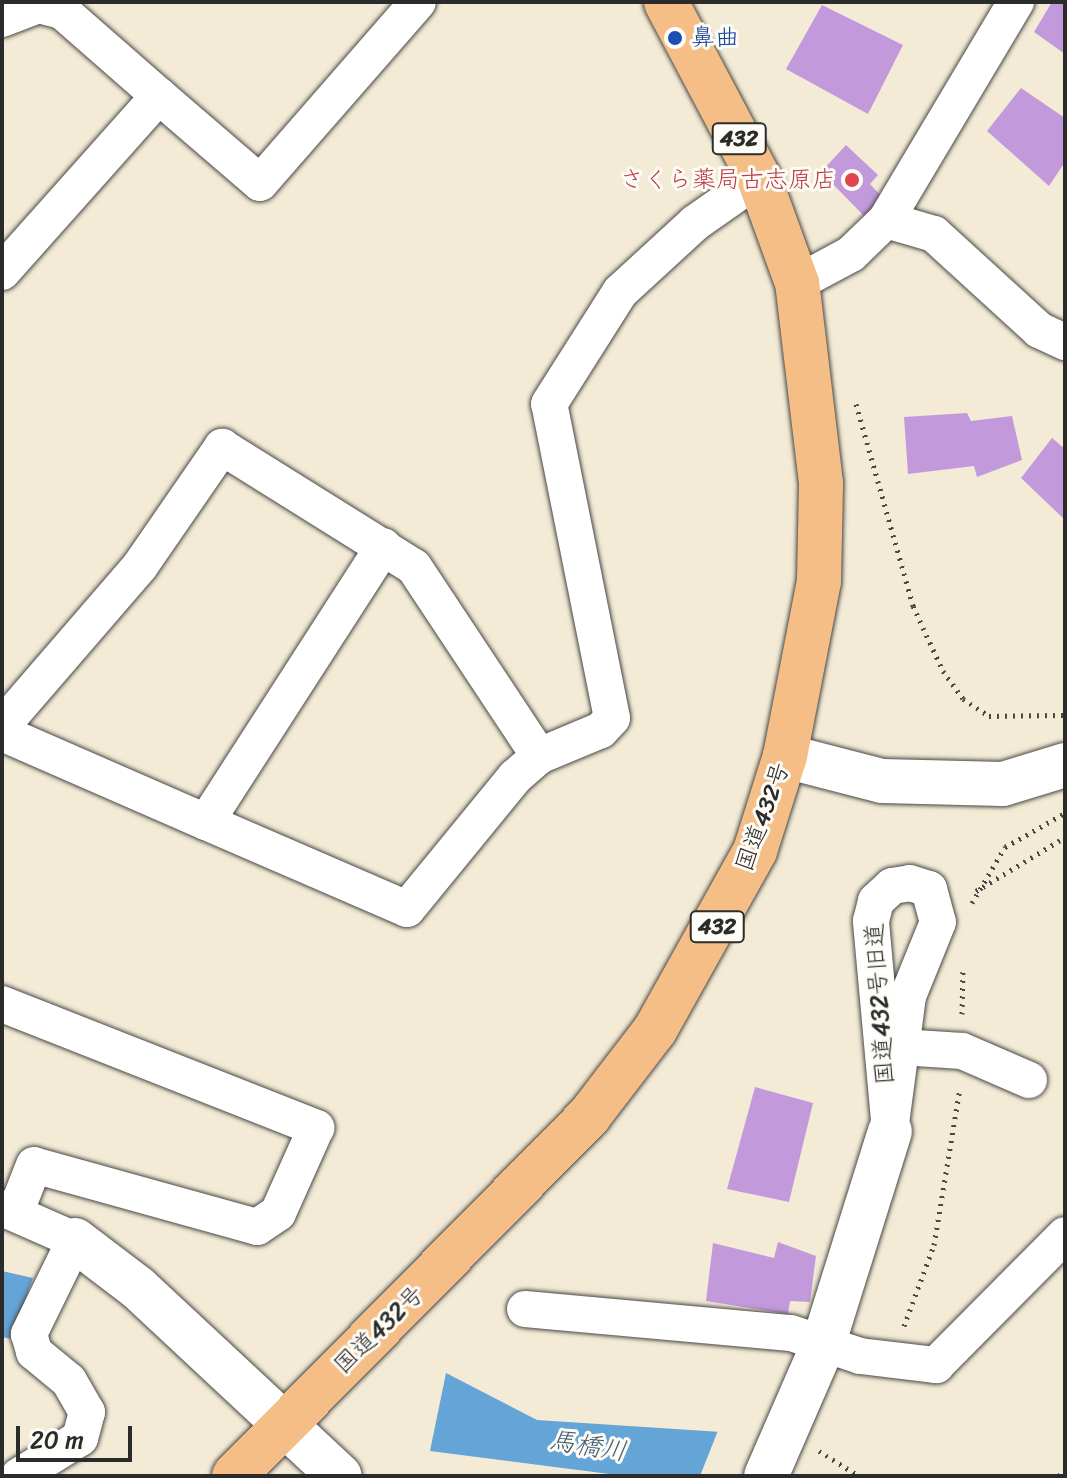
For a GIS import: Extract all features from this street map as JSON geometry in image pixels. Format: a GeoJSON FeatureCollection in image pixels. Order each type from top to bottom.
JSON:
{"type":"FeatureCollection","features":[{"type":"Feature","properties":{"kind":"highway","name":"国道432号"},"geometry":{"type":"LineString","coordinates":[[234,1476],[281,1423],[472,1240],[589,1116],[655,1030],[755,851],[785,756],[819,581],[821,483],[797,283],[759,178],[666,2]]}},
{"type":"Feature","properties":{"kind":"street"},"geometry":{"type":"LineString","coordinates":[[2,19],[39,5],[62,11],[260,183],[418,2]]}},
{"type":"Feature","properties":{"kind":"street"},"geometry":{"type":"LineString","coordinates":[[797,283],[851,254],[886,220],[1016,2]]}},
{"type":"Feature","properties":{"kind":"street"},"geometry":{"type":"LineString","coordinates":[[2,272],[159,96]]}},
{"type":"Feature","properties":{"kind":"street"},"geometry":{"type":"LineString","coordinates":[[2,733],[407,909],[539,756],[601,730],[612,718],[549,404],[620,292],[695,223],[759,178]]}},
{"type":"Feature","properties":{"kind":"street"},"geometry":{"type":"LineString","coordinates":[[886,220],[934,234],[1039,330],[1065,342]]}},
{"type":"Feature","properties":{"kind":"street"},"geometry":{"type":"LineString","coordinates":[[2,726],[140,566],[222,447],[414,567],[539,756]]}},
{"type":"Feature","properties":{"kind":"street"},"geometry":{"type":"LineString","coordinates":[[206,822],[384,546]]}},
{"type":"Feature","properties":{"kind":"street"},"geometry":{"type":"LineString","coordinates":[[785,756],[882,781],[1003,784],[1065,765]]}},
{"type":"Feature","properties":{"kind":"street","name":"国道432号旧道"},"geometry":{"type":"LineString","coordinates":[[783,1456],[823,1345],[890,1131],[908,996],[938,922],[929,889],[910,883],[892,886],[876,901],[871,921],[890,1131]]}},
{"type":"Feature","properties":{"kind":"street"},"geometry":{"type":"LineString","coordinates":[[2,1004],[316,1128],[278,1213],[257,1227],[34,1165],[9,1210],[75,1240],[137,1287],[340,1476]]}},
{"type":"Feature","properties":{"kind":"street"},"geometry":{"type":"LineString","coordinates":[[901,1047],[962,1051],[1029,1080]]}},
{"type":"Feature","properties":{"kind":"street"},"geometry":{"type":"LineString","coordinates":[[525,1309],[791,1333],[823,1345],[936,1365],[1065,1235]]}},
{"type":"Feature","properties":{"kind":"street"},"geometry":{"type":"LineString","coordinates":[[19,1476],[80,1438],[87,1412],[69,1381],[34,1352],[29,1334],[75,1240]]}},
{"type":"Feature","properties":{"kind":"path"},"geometry":{"type":"LineString","coordinates":[[852,389],[913,606],[943,671],[963,699],[989,716],[1065,715]]}},
{"type":"Feature","properties":{"kind":"path"},"geometry":{"type":"LineString","coordinates":[[1017,839],[1065,813]]}},
{"type":"Feature","properties":{"kind":"path"},"geometry":{"type":"LineString","coordinates":[[975,892],[1065,837]]}},
{"type":"Feature","properties":{"kind":"path"},"geometry":{"type":"LineString","coordinates":[[783,1456],[859,1476]]}},
{"type":"Feature","properties":{"kind":"path"},"geometry":{"type":"LineString","coordinates":[[1058,1476],[1065,1472]]}},
{"type":"Feature","properties":{"kind":"water"},"geometry":{"type":"Polygon","coordinates":[[[2,1271],[33,1278],[11,1339],[2,1337],[2,1271]]]}},
{"type":"Feature","properties":{"kind":"water","name":"馬橋川"},"geometry":{"type":"Polygon","coordinates":[[[446,1373],[537,1420],[721,1432],[738,1476],[625,1476],[430,1451],[446,1373]]]}},
{"type":"Feature","properties":{"kind":"pier"},"geometry":{"type":"Polygon","coordinates":[[[719,1428],[806,1460],[801,1476],[700,1476],[719,1428]]]}},
{"type":"Feature","properties":{"kind":"building"},"geometry":{"type":"Polygon","coordinates":[[[1052,2],[1065,2],[1065,54],[1034,32],[1052,2]]]}},
{"type":"Feature","properties":{"kind":"building"},"geometry":{"type":"Polygon","coordinates":[[[822,5],[903,45],[868,114],[786,69],[822,5]]]}},
{"type":"Feature","properties":{"kind":"building"},"geometry":{"type":"Polygon","coordinates":[[[1021,88],[1065,118],[1065,162],[1049,186],[987,131],[1021,88]]]}},
{"type":"Feature","properties":{"kind":"building","name":"さくら薬局古志原店"},"geometry":{"type":"Polygon","coordinates":[[[846,145],[878,175],[870,184],[885,200],[867,219],[821,172],[846,145]]]}},
{"type":"Feature","properties":{"kind":"building"},"geometry":{"type":"Polygon","coordinates":[[[967,413],[971,421],[1012,416],[1022,460],[977,477],[974,466],[908,474],[904,417],[967,413]]]}},
{"type":"Feature","properties":{"kind":"building"},"geometry":{"type":"Polygon","coordinates":[[[1052,438],[1065,449],[1065,520],[1021,478],[1052,438]]]}},
{"type":"Feature","properties":{"kind":"building"},"geometry":{"type":"Polygon","coordinates":[[[755,1087],[813,1103],[789,1202],[727,1189],[755,1087]]]}},
{"type":"Feature","properties":{"kind":"building"},"geometry":{"type":"Polygon","coordinates":[[[778,1242],[816,1256],[810,1302],[790,1301],[788,1314],[706,1301],[713,1243],[774,1258],[778,1242]]]}},
{"type":"Feature","properties":{"kind":"place","name":"鼻曲"},"geometry":{"type":"Point","coordinates":[675,38]}},
{"type":"Feature","properties":{"kind":"place","name":"さくら薬局古志原店"},"geometry":{"type":"Point","coordinates":[852,180]}}]}
